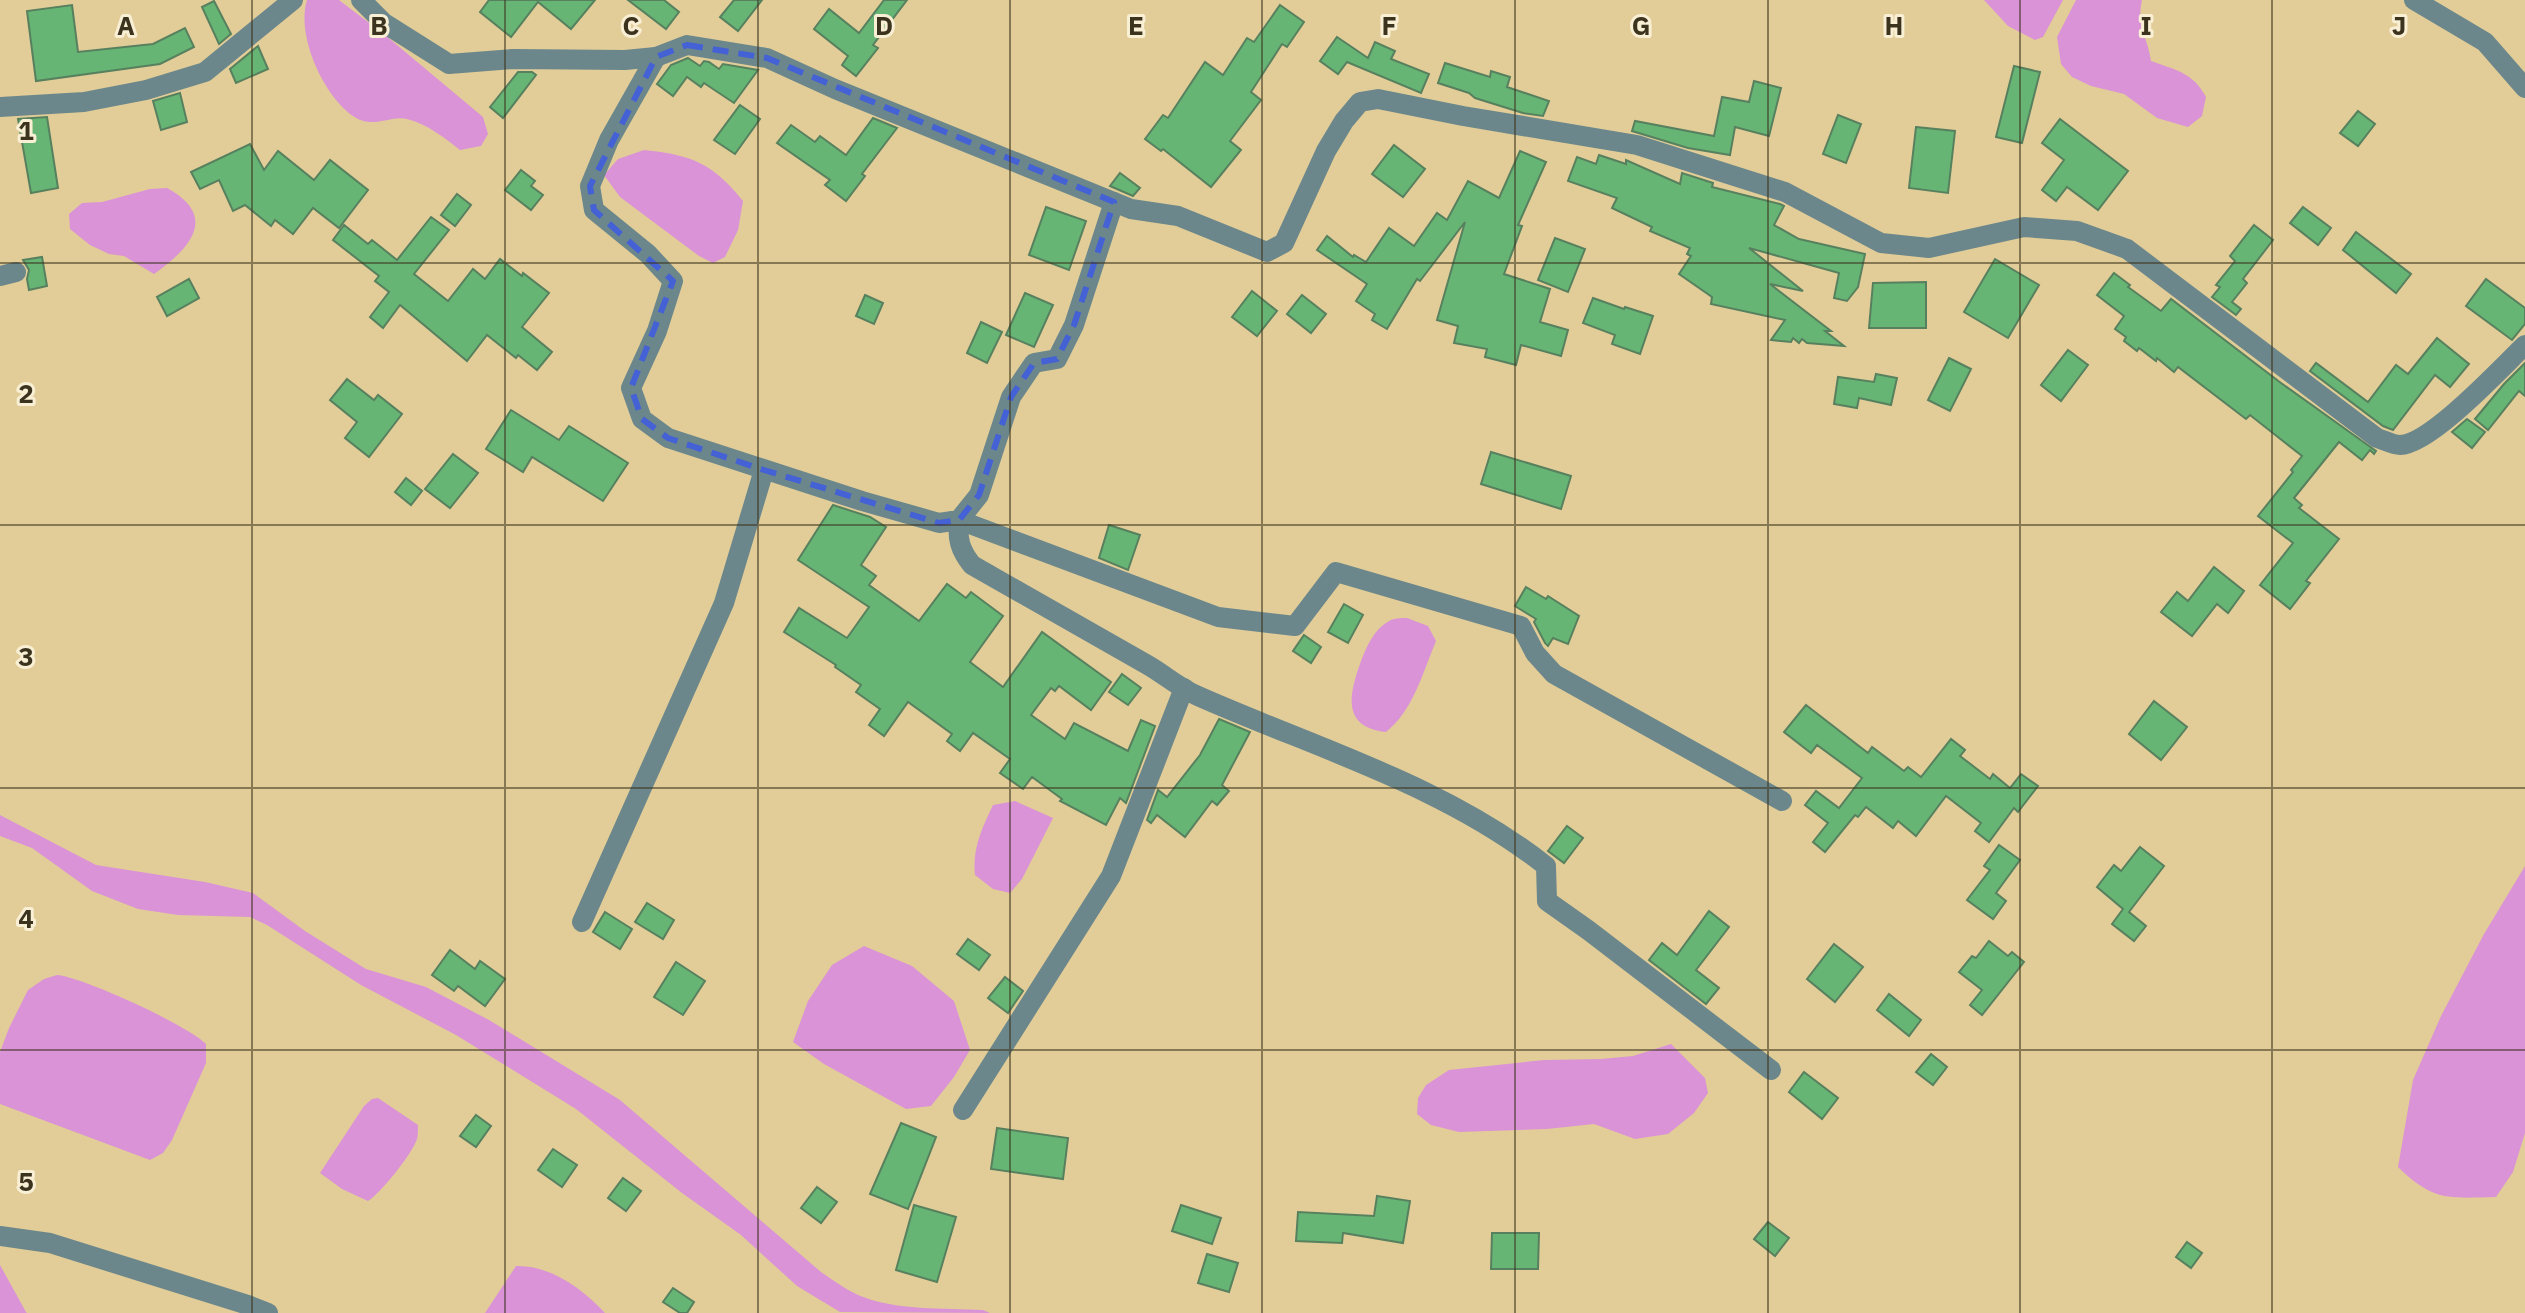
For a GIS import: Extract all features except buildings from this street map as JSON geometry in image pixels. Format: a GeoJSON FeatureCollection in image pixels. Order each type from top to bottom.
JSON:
{"type":"FeatureCollection","features":[{"type":"Feature","properties":{"kind":"street"},"geometry":{"type":"LineString","coordinates":[[0,107],[84,102],[146,90],[205,72],[293,0]]}},
{"type":"Feature","properties":{"kind":"street"},"geometry":{"type":"LineString","coordinates":[[361,0],[384,23],[449,64],[513,59],[625,60],[656,57],[687,45],[767,58],[835,89],[1131,209],[1178,216],[1267,252],[1284,243],[1326,151],[1344,121],[1360,102],[1378,99],[1637,145],[1785,192],[1881,243],[1929,248],[2024,227],[2077,231],[2127,249],[2377,438],[2399,446],[2415,441],[2456,412],[2525,345]]}},
{"type":"Feature","properties":{"kind":"street"},"geometry":{"type":"LineString","coordinates":[[2414,0],[2485,42],[2525,88]]}},
{"type":"Feature","properties":{"kind":"street"},"geometry":{"type":"LineString","coordinates":[[656,57],[609,140],[590,186],[594,210],[648,254],[673,281],[657,331],[631,388],[642,419],[668,438],[939,523],[959,520],[1218,617],[1295,626],[1336,572],[1521,626],[1535,653],[1554,674],[1782,801]]}},
{"type":"Feature","properties":{"kind":"street"},"geometry":{"type":"LineString","coordinates":[[1114,202],[1074,325],[1057,359],[1034,363],[1011,397],[979,495],[959,520],[957,536],[961,551],[972,565],[1184,688],[1325,746],[1513,839],[1546,866],[1547,901],[1771,1070]]}},
{"type":"Feature","properties":{"kind":"street"},"geometry":{"type":"LineString","coordinates":[[582,922],[724,603],[764,470]]}},
{"type":"Feature","properties":{"kind":"street"},"geometry":{"type":"LineString","coordinates":[[963,1110],[1111,876],[1184,688]]}},
{"type":"Feature","properties":{"kind":"street"},"geometry":{"type":"LineString","coordinates":[[4,1236],[50,1243],[268,1313]]}},
{"type":"Feature","properties":{"kind":"highlighted area"},"geometry":{"type":"Polygon","coordinates":[[[687,45],[767,58],[1114,202],[1074,325],[1057,359],[1034,363],[1011,397],[979,495],[959,520],[939,523],[668,438],[642,419],[631,388],[673,281],[594,210],[590,186],[656,57],[687,45]]]}},
{"type":"Feature","properties":{"kind":"shaded area"},"geometry":{"type":"Polygon","coordinates":[[[307,0],[339,0],[483,117],[488,134],[481,146],[460,150],[429,128],[407,119],[367,122],[353,116],[332,94],[315,63],[305,30],[307,0]]]}},
{"type":"Feature","properties":{"kind":"shaded area"},"geometry":{"type":"Polygon","coordinates":[[[1984,0],[2063,0],[2043,37],[2035,40],[2008,26],[1984,0]]]}},
{"type":"Feature","properties":{"kind":"shaded area"},"geometry":{"type":"Polygon","coordinates":[[[2076,0],[2142,0],[2141,24],[2151,61],[2183,73],[2195,82],[2206,97],[2202,116],[2188,127],[2157,118],[2124,94],[2091,86],[2072,77],[2061,64],[2057,37],[2076,0]]]}},
{"type":"Feature","properties":{"kind":"shaded area"},"geometry":{"type":"Polygon","coordinates":[[[644,150],[700,163],[711,169],[743,201],[738,230],[725,257],[713,263],[699,256],[620,197],[604,175],[618,159],[644,150]]]}},
{"type":"Feature","properties":{"kind":"shaded area"},"geometry":{"type":"Polygon","coordinates":[[[167,188],[192,210],[194,232],[178,254],[154,274],[124,256],[109,254],[90,245],[70,229],[69,214],[82,203],[102,202],[150,189],[167,188]]]}},
{"type":"Feature","properties":{"kind":"shaded area"},"geometry":{"type":"Polygon","coordinates":[[[1407,618],[1428,626],[1436,641],[1403,713],[1386,732],[1371,729],[1355,716],[1352,706],[1357,673],[1375,633],[1391,620],[1407,618]]]}},
{"type":"Feature","properties":{"kind":"shaded area"},"geometry":{"type":"Polygon","coordinates":[[[1015,801],[1053,818],[1022,879],[1010,893],[993,889],[975,875],[974,865],[979,839],[993,805],[1015,801]]]}},
{"type":"Feature","properties":{"kind":"shaded area"},"geometry":{"type":"Polygon","coordinates":[[[0,815],[96,865],[205,882],[253,893],[305,931],[366,969],[426,987],[489,1020],[620,1100],[821,1272],[848,1290],[888,1304],[990,1313],[840,1312],[797,1286],[741,1235],[682,1193],[576,1109],[456,1035],[361,985],[250,917],[178,915],[138,909],[92,891],[32,848],[0,836],[0,815]]]}},
{"type":"Feature","properties":{"kind":"shaded area"},"geometry":{"type":"Polygon","coordinates":[[[2525,866],[2525,1133],[2513,1172],[2496,1197],[2442,1196],[2422,1187],[2398,1167],[2413,1080],[2441,1016],[2484,934],[2525,866]]]}},
{"type":"Feature","properties":{"kind":"shaded area"},"geometry":{"type":"Polygon","coordinates":[[[864,946],[912,966],[954,1001],[970,1050],[931,1106],[906,1109],[824,1064],[793,1042],[808,1001],[832,965],[864,946]]]}},
{"type":"Feature","properties":{"kind":"shaded area"},"geometry":{"type":"Polygon","coordinates":[[[57,975],[89,984],[134,1003],[178,1025],[206,1044],[206,1063],[172,1140],[163,1153],[150,1160],[0,1104],[0,1052],[9,1028],[28,990],[44,979],[57,975]]]}},
{"type":"Feature","properties":{"kind":"shaded area"},"geometry":{"type":"Polygon","coordinates":[[[1671,1044],[1705,1078],[1708,1093],[1694,1113],[1668,1134],[1635,1139],[1594,1124],[1459,1132],[1431,1125],[1417,1114],[1418,1098],[1426,1085],[1449,1070],[1544,1060],[1633,1056],[1671,1044]]]}},
{"type":"Feature","properties":{"kind":"shaded area"},"geometry":{"type":"Polygon","coordinates":[[[378,1098],[418,1125],[418,1136],[396,1173],[368,1201],[342,1189],[320,1173],[364,1106],[378,1098]]]}},
{"type":"Feature","properties":{"kind":"shaded area"},"geometry":{"type":"Polygon","coordinates":[[[0,1265],[26,1312],[27,1313],[0,1313],[0,1265]]]}},
{"type":"Feature","properties":{"kind":"shaded area"},"geometry":{"type":"Polygon","coordinates":[[[516,1266],[541,1270],[565,1280],[587,1295],[605,1313],[485,1313],[516,1266]]]}}]}
